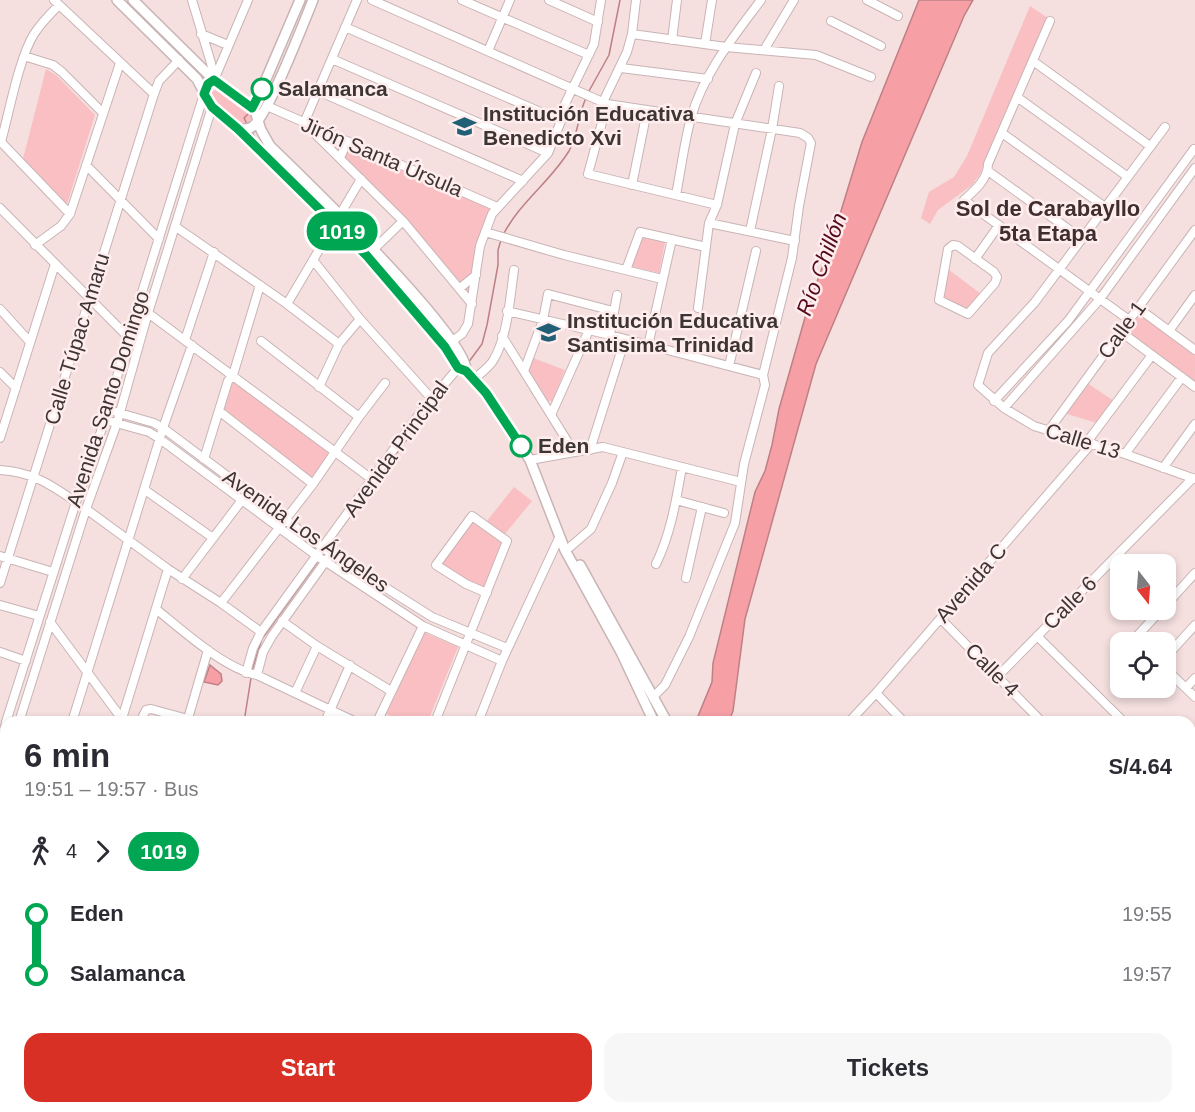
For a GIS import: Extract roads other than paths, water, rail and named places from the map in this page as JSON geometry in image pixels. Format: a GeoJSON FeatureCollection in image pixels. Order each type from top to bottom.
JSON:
{"type":"FeatureCollection","features":[{"type":"Feature","properties":{"kind":"main road"},"geometry":{"type":"LineString","coordinates":[[117,0],[196,79],[212,107],[238,129],[335,223],[371,252]]}},
{"type":"Feature","properties":{"kind":"main road"},"geometry":{"type":"LineString","coordinates":[[133,0],[214,80],[252,108],[259,118],[261,130],[270,146],[340,214],[467,364],[462,369],[474,379],[494,405],[546,488],[570,547],[665,716]]}},
{"type":"Feature","properties":{"kind":"main road"},"geometry":{"type":"LineString","coordinates":[[252,108],[300,0]]}},
{"type":"Feature","properties":{"kind":"main road"},"geometry":{"type":"LineString","coordinates":[[238,129],[249,128],[267,106],[313,0]]}},
{"type":"Feature","properties":{"kind":"main road","name":"Avenida Santo Domingo"},"geometry":{"type":"LineString","coordinates":[[204,94],[208,84],[214,80]]}},
{"type":"Feature","properties":{"kind":"main road"},"geometry":{"type":"LineString","coordinates":[[532,464],[559,538],[621,652],[651,716]]}},
{"type":"Feature","properties":{"kind":"street"},"geometry":{"type":"LineString","coordinates":[[198,0],[193,4],[214,80]]}},
{"type":"Feature","properties":{"kind":"street"},"geometry":{"type":"LineString","coordinates":[[214,80],[248,0]]}},
{"type":"Feature","properties":{"kind":"street"},"geometry":{"type":"LineString","coordinates":[[357,0],[304,123],[403,220],[472,304]]}},
{"type":"Feature","properties":{"kind":"street"},"geometry":{"type":"LineString","coordinates":[[372,0],[605,103],[800,133],[808,138],[811,146],[801,190],[795,241],[763,375],[765,385],[741,482],[735,523],[698,617],[667,680],[655,699]]}},
{"type":"Feature","properties":{"kind":"street"},"geometry":{"type":"LineString","coordinates":[[462,0],[589,56]]}},
{"type":"Feature","properties":{"kind":"street"},"geometry":{"type":"LineString","coordinates":[[488,51],[510,0]]}},
{"type":"Feature","properties":{"kind":"street"},"geometry":{"type":"LineString","coordinates":[[549,0],[598,22]]}},
{"type":"Feature","properties":{"kind":"street"},"geometry":{"type":"LineString","coordinates":[[448,344],[465,330],[472,304],[479,253],[485,232],[497,207],[548,153],[565,104],[594,44],[601,0]]}},
{"type":"Feature","properties":{"kind":"street"},"geometry":{"type":"LineString","coordinates":[[636,0],[632,34],[621,68],[605,103],[588,174],[717,205]]}},
{"type":"Feature","properties":{"kind":"street"},"geometry":{"type":"LineString","coordinates":[[672,40],[677,0]]}},
{"type":"Feature","properties":{"kind":"street"},"geometry":{"type":"LineString","coordinates":[[705,44],[712,0]]}},
{"type":"Feature","properties":{"kind":"street"},"geometry":{"type":"LineString","coordinates":[[676,195],[691,117],[708,79],[726,48],[761,0]]}},
{"type":"Feature","properties":{"kind":"street"},"geometry":{"type":"LineString","coordinates":[[764,50],[794,0]]}},
{"type":"Feature","properties":{"kind":"street"},"geometry":{"type":"LineString","coordinates":[[867,0],[898,16]]}},
{"type":"Feature","properties":{"kind":"street"},"geometry":{"type":"LineString","coordinates":[[70,214],[1,142],[24,56],[36,30],[56,3],[154,94]]}},
{"type":"Feature","properties":{"kind":"street"},"geometry":{"type":"LineString","coordinates":[[831,21],[881,46]]}},
{"type":"Feature","properties":{"kind":"street"},"geometry":{"type":"LineString","coordinates":[[1050,21],[988,164],[988,171],[982,182],[964,200],[1129,320]]}},
{"type":"Feature","properties":{"kind":"street"},"geometry":{"type":"LineString","coordinates":[[345,27],[561,121]]}},
{"type":"Feature","properties":{"kind":"street"},"geometry":{"type":"LineString","coordinates":[[201,34],[228,45]]}},
{"type":"Feature","properties":{"kind":"street"},"geometry":{"type":"LineString","coordinates":[[632,34],[726,48],[816,55],[871,76]]}},
{"type":"Feature","properties":{"kind":"street"},"geometry":{"type":"LineString","coordinates":[[24,56],[53,65],[103,113]]}},
{"type":"Feature","properties":{"kind":"street"},"geometry":{"type":"LineString","coordinates":[[332,59],[548,153]]}},
{"type":"Feature","properties":{"kind":"street","name":"Calle Túpac Amaru"},"geometry":{"type":"LineString","coordinates":[[0,583],[4,557],[34,476],[154,94],[159,81],[178,60]]}},
{"type":"Feature","properties":{"kind":"street"},"geometry":{"type":"LineString","coordinates":[[1033,61],[1150,146]]}},
{"type":"Feature","properties":{"kind":"street"},"geometry":{"type":"LineString","coordinates":[[35,245],[61,226],[70,214],[120,63]]}},
{"type":"Feature","properties":{"kind":"street"},"geometry":{"type":"LineString","coordinates":[[621,68],[708,79]]}},
{"type":"Feature","properties":{"kind":"street"},"geometry":{"type":"LineString","coordinates":[[698,308],[709,223],[717,205],[735,124],[756,73]]}},
{"type":"Feature","properties":{"kind":"street"},"geometry":{"type":"LineString","coordinates":[[750,231],[779,86]]}},
{"type":"Feature","properties":{"kind":"street"},"geometry":{"type":"LineString","coordinates":[[318,91],[523,181]]}},
{"type":"Feature","properties":{"kind":"street","name":"Avenida Santo Domingo"},"geometry":{"type":"LineString","coordinates":[[8,716],[53,572],[105,420],[128,337],[204,94]]}},
{"type":"Feature","properties":{"kind":"street"},"geometry":{"type":"LineString","coordinates":[[1017,97],[1128,177]]}},
{"type":"Feature","properties":{"kind":"street","name":"Jirón Santa Úrsula"},"geometry":{"type":"LineString","coordinates":[[267,106],[497,207]]}},
{"type":"Feature","properties":{"kind":"street","name":"Avenida Santo Domingo"},"geometry":{"type":"LineString","coordinates":[[21,716],[86,509],[117,423],[148,313],[212,107]]}},
{"type":"Feature","properties":{"kind":"street"},"geometry":{"type":"LineString","coordinates":[[632,185],[647,111]]}},
{"type":"Feature","properties":{"kind":"street"},"geometry":{"type":"LineString","coordinates":[[1059,269],[1165,127]]}},
{"type":"Feature","properties":{"kind":"street"},"geometry":{"type":"LineString","coordinates":[[1002,133],[1105,207]]}},
{"type":"Feature","properties":{"kind":"street"},"geometry":{"type":"LineString","coordinates":[[340,158],[347,142]]}},
{"type":"Feature","properties":{"kind":"street"},"geometry":{"type":"LineString","coordinates":[[994,401],[1055,336],[1090,292],[1194,149]]}},
{"type":"Feature","properties":{"kind":"street"},"geometry":{"type":"LineString","coordinates":[[86,165],[159,239]]}},
{"type":"Feature","properties":{"kind":"street"},"geometry":{"type":"LineString","coordinates":[[1004,408],[1100,299],[1195,168]]}},
{"type":"Feature","properties":{"kind":"street"},"geometry":{"type":"LineString","coordinates":[[988,171],[1082,238]]}},
{"type":"Feature","properties":{"kind":"street"},"geometry":{"type":"LineString","coordinates":[[287,304],[361,179]]}},
{"type":"Feature","properties":{"kind":"street"},"geometry":{"type":"LineString","coordinates":[[0,208],[128,337]]}},
{"type":"Feature","properties":{"kind":"street"},"geometry":{"type":"LineString","coordinates":[[371,252],[403,220]]}},
{"type":"Feature","properties":{"kind":"street"},"geometry":{"type":"LineString","coordinates":[[709,223],[795,241]]}},
{"type":"Feature","properties":{"kind":"street"},"geometry":{"type":"LineString","coordinates":[[975,259],[999,225]]}},
{"type":"Feature","properties":{"kind":"street"},"geometry":{"type":"LineString","coordinates":[[176,227],[287,304],[339,344]]}},
{"type":"Feature","properties":{"kind":"street","name":"Calle 1"},"geometry":{"type":"LineString","coordinates":[[1049,430],[1195,230]]}},
{"type":"Feature","properties":{"kind":"street"},"geometry":{"type":"LineString","coordinates":[[485,232],[564,255],[662,279]]}},
{"type":"Feature","properties":{"kind":"street"},"geometry":{"type":"LineString","coordinates":[[626,270],[640,232],[706,247]]}},
{"type":"Feature","properties":{"kind":"street"},"geometry":{"type":"LineString","coordinates":[[648,346],[672,239]]}},
{"type":"Feature","properties":{"kind":"street"},"geometry":{"type":"LineString","coordinates":[[956,245],[975,259],[994,273],[997,278],[966,314],[939,298],[948,249],[956,245]]}},
{"type":"Feature","properties":{"kind":"street"},"geometry":{"type":"LineString","coordinates":[[729,366],[756,250]]}},
{"type":"Feature","properties":{"kind":"street"},"geometry":{"type":"LineString","coordinates":[[74,716],[130,540],[214,252]]}},
{"type":"Feature","properties":{"kind":"street"},"geometry":{"type":"LineString","coordinates":[[313,260],[360,319],[431,398]]}},
{"type":"Feature","properties":{"kind":"street"},"geometry":{"type":"LineString","coordinates":[[1,434],[55,264]]}},
{"type":"Feature","properties":{"kind":"street","name":"Calle 13"},"geometry":{"type":"LineString","coordinates":[[1059,269],[1035,302],[988,353],[978,381],[979,388],[1004,408],[1034,426],[1125,454],[1194,479]]}},
{"type":"Feature","properties":{"kind":"street"},"geometry":{"type":"LineString","coordinates":[[474,379],[494,360],[502,336],[514,270]]}},
{"type":"Feature","properties":{"kind":"street"},"geometry":{"type":"LineString","coordinates":[[460,288],[476,275]]}},
{"type":"Feature","properties":{"kind":"street"},"geometry":{"type":"LineString","coordinates":[[204,459],[228,381],[233,375],[260,285]]}},
{"type":"Feature","properties":{"kind":"street"},"geometry":{"type":"LineString","coordinates":[[524,371],[543,320],[548,294],[613,310]]}},
{"type":"Feature","properties":{"kind":"street"},"geometry":{"type":"LineString","coordinates":[[610,334],[617,295]]}},
{"type":"Feature","properties":{"kind":"street"},"geometry":{"type":"LineString","coordinates":[[1169,331],[1195,295]]}},
{"type":"Feature","properties":{"kind":"street"},"geometry":{"type":"LineString","coordinates":[[1138,308],[1195,350]]}},
{"type":"Feature","properties":{"kind":"street"},"geometry":{"type":"LineString","coordinates":[[0,309],[30,342]]}},
{"type":"Feature","properties":{"kind":"street"},"geometry":{"type":"LineString","coordinates":[[507,311],[610,334],[763,375]]}},
{"type":"Feature","properties":{"kind":"street"},"geometry":{"type":"LineString","coordinates":[[148,313],[373,480]]}},
{"type":"Feature","properties":{"kind":"street"},"geometry":{"type":"LineString","coordinates":[[319,387],[339,344],[360,319]]}},
{"type":"Feature","properties":{"kind":"street"},"geometry":{"type":"LineString","coordinates":[[551,415],[589,330]]}},
{"type":"Feature","properties":{"kind":"street"},"geometry":{"type":"LineString","coordinates":[[1121,332],[1195,387]]}},
{"type":"Feature","properties":{"kind":"street"},"geometry":{"type":"LineString","coordinates":[[502,336],[574,452]]}},
{"type":"Feature","properties":{"kind":"street"},"geometry":{"type":"LineString","coordinates":[[590,450],[625,339]]}},
{"type":"Feature","properties":{"kind":"street"},"geometry":{"type":"LineString","coordinates":[[261,341],[359,417]]}},
{"type":"Feature","properties":{"kind":"street","name":"Avenida C"},"geometry":{"type":"LineString","coordinates":[[855,716],[1089,443],[1152,355]]}},
{"type":"Feature","properties":{"kind":"street","name":"Avenida Principal"},"geometry":{"type":"LineString","coordinates":[[246,673],[253,648],[261,632],[431,398],[462,369]]}},
{"type":"Feature","properties":{"kind":"street"},"geometry":{"type":"LineString","coordinates":[[0,372],[16,388]]}},
{"type":"Feature","properties":{"kind":"street"},"geometry":{"type":"LineString","coordinates":[[1125,454],[1182,377]]}},
{"type":"Feature","properties":{"kind":"street"},"geometry":{"type":"LineString","coordinates":[[221,603],[313,484],[385,383]]}},
{"type":"Feature","properties":{"kind":"street","name":"Avenida Los Ángeles"},"geometry":{"type":"LineString","coordinates":[[108,410],[154,423],[163,428],[331,554],[432,617],[507,648]]}},
{"type":"Feature","properties":{"kind":"street"},"geometry":{"type":"LineString","coordinates":[[219,411],[313,484]]}},
{"type":"Feature","properties":{"kind":"street","name":"Avenida Los Ángeles"},"geometry":{"type":"LineString","coordinates":[[105,420],[149,432],[325,562],[423,626],[502,661]]}},
{"type":"Feature","properties":{"kind":"street"},"geometry":{"type":"LineString","coordinates":[[1163,468],[1195,424]]}},
{"type":"Feature","properties":{"kind":"street"},"geometry":{"type":"LineString","coordinates":[[532,464],[574,452],[603,447],[741,482]]}},
{"type":"Feature","properties":{"kind":"street"},"geometry":{"type":"LineString","coordinates":[[570,547],[591,529],[623,452]]}},
{"type":"Feature","properties":{"kind":"street"},"geometry":{"type":"LineString","coordinates":[[656,564],[665,545],[682,467]]}},
{"type":"Feature","properties":{"kind":"street"},"geometry":{"type":"LineString","coordinates":[[0,470],[14,470],[44,480],[76,502]]}},
{"type":"Feature","properties":{"kind":"street","name":"Calle 6"},"geometry":{"type":"LineString","coordinates":[[998,676],[1194,479]]}},
{"type":"Feature","properties":{"kind":"street"},"geometry":{"type":"LineString","coordinates":[[145,490],[213,538]]}},
{"type":"Feature","properties":{"kind":"street"},"geometry":{"type":"LineString","coordinates":[[182,579],[242,500]]}},
{"type":"Feature","properties":{"kind":"street"},"geometry":{"type":"LineString","coordinates":[[676,500],[724,513]]}},
{"type":"Feature","properties":{"kind":"street"},"geometry":{"type":"LineString","coordinates":[[686,579],[702,507]]}},
{"type":"Feature","properties":{"kind":"street"},"geometry":{"type":"LineString","coordinates":[[86,509],[182,579],[261,632]]}},
{"type":"Feature","properties":{"kind":"street"},"geometry":{"type":"LineString","coordinates":[[437,716],[471,634],[487,593],[507,541],[472,516],[436,565],[466,584],[487,593]]}},
{"type":"Feature","properties":{"kind":"street"},"geometry":{"type":"LineString","coordinates":[[480,716],[507,648],[559,538]]}},
{"type":"Feature","properties":{"kind":"street"},"geometry":{"type":"LineString","coordinates":[[257,675],[263,652],[282,621],[331,554]]}},
{"type":"Feature","properties":{"kind":"street"},"geometry":{"type":"LineString","coordinates":[[4,557],[53,572]]}},
{"type":"Feature","properties":{"kind":"street"},"geometry":{"type":"LineString","coordinates":[[122,716],[168,569]]}},
{"type":"Feature","properties":{"kind":"street"},"geometry":{"type":"LineString","coordinates":[[1176,594],[1195,573]]}},
{"type":"Feature","properties":{"kind":"street"},"geometry":{"type":"LineString","coordinates":[[0,605],[39,616]]}},
{"type":"Feature","properties":{"kind":"street"},"geometry":{"type":"LineString","coordinates":[[156,609],[208,650],[246,673],[257,675],[344,716]]}},
{"type":"Feature","properties":{"kind":"street","name":"Calle 4"},"geometry":{"type":"LineString","coordinates":[[940,618],[1036,716]]}},
{"type":"Feature","properties":{"kind":"street"},"geometry":{"type":"LineString","coordinates":[[1143,632],[1153,620]]}},
{"type":"Feature","properties":{"kind":"street"},"geometry":{"type":"LineString","coordinates":[[282,621],[317,646],[391,691]]}},
{"type":"Feature","properties":{"kind":"street"},"geometry":{"type":"LineString","coordinates":[[50,622],[118,716]]}},
{"type":"Feature","properties":{"kind":"street"},"geometry":{"type":"LineString","coordinates":[[1176,646],[1195,625]]}},
{"type":"Feature","properties":{"kind":"street"},"geometry":{"type":"LineString","coordinates":[[380,716],[423,626]]}},
{"type":"Feature","properties":{"kind":"street"},"geometry":{"type":"LineString","coordinates":[[1037,636],[1118,716]]}},
{"type":"Feature","properties":{"kind":"street"},"geometry":{"type":"LineString","coordinates":[[295,693],[317,646]]}},
{"type":"Feature","properties":{"kind":"street"},"geometry":{"type":"LineString","coordinates":[[189,716],[208,650]]}},
{"type":"Feature","properties":{"kind":"street"},"geometry":{"type":"LineString","coordinates":[[0,652],[26,661]]}},
{"type":"Feature","properties":{"kind":"street"},"geometry":{"type":"LineString","coordinates":[[328,716],[350,666]]}},
{"type":"Feature","properties":{"kind":"street"},"geometry":{"type":"LineString","coordinates":[[1176,678],[1195,697]]}},
{"type":"Feature","properties":{"kind":"street"},"geometry":{"type":"LineString","coordinates":[[1186,688],[1195,678]]}},
{"type":"Feature","properties":{"kind":"street"},"geometry":{"type":"LineString","coordinates":[[876,693],[898,716]]}},
{"type":"Feature","properties":{"kind":"street"},"geometry":{"type":"LineString","coordinates":[[143,716],[146,710],[151,709],[175,716]]}},
{"type":"Feature","properties":{"kind":"waterway"},"geometry":{"type":"LineString","coordinates":[[589,91],[609,55],[620,0]]}},
{"type":"Feature","properties":{"kind":"waterway"},"geometry":{"type":"LineString","coordinates":[[503,235],[518,212],[553,173],[569,151],[586,98]]}},
{"type":"Feature","properties":{"kind":"waterway"},"geometry":{"type":"LineString","coordinates":[[248,126],[244,118],[249,113]]}},
{"type":"Feature","properties":{"kind":"waterway"},"geometry":{"type":"LineString","coordinates":[[252,132],[257,141]]}},
{"type":"Feature","properties":{"kind":"waterway"},"geometry":{"type":"LineString","coordinates":[[322,205],[333,217]]}},
{"type":"Feature","properties":{"kind":"waterway"},"geometry":{"type":"LineString","coordinates":[[468,363],[482,344],[501,240]]}},
{"type":"Feature","properties":{"kind":"waterway"},"geometry":{"type":"LineString","coordinates":[[328,546],[436,400]]}},
{"type":"Feature","properties":{"kind":"waterway"},"geometry":{"type":"LineString","coordinates":[[252,670],[262,639],[319,560]]}},
{"type":"Feature","properties":{"kind":"waterway"},"geometry":{"type":"LineString","coordinates":[[245,716],[251,678]]}},
{"type":"Feature","properties":{"kind":"place","name":"Salamanca"},"geometry":{"type":"Point","coordinates":[262,89]}},
{"type":"Feature","properties":{"kind":"place","name":"Institución Educativa Benedicto Xvi"},"geometry":{"type":"Point","coordinates":[465,126]}},
{"type":"Feature","properties":{"kind":"place","name":"Institución Educativa Santisima Trinidad"},"geometry":{"type":"Point","coordinates":[549,333]}},
{"type":"Feature","properties":{"kind":"place","name":"Eden"},"geometry":{"type":"Point","coordinates":[521,446]}},
{"type":"Feature","properties":{"kind":"district","name":"Sol de Carabayllo 5ta Etapa"},"geometry":{"type":"Point","coordinates":[1048,220]}},
{"type":"Feature","properties":{"kind":"water label","name":"Río Chillón"},"geometry":{"type":"Point","coordinates":[821,264]}}]}
